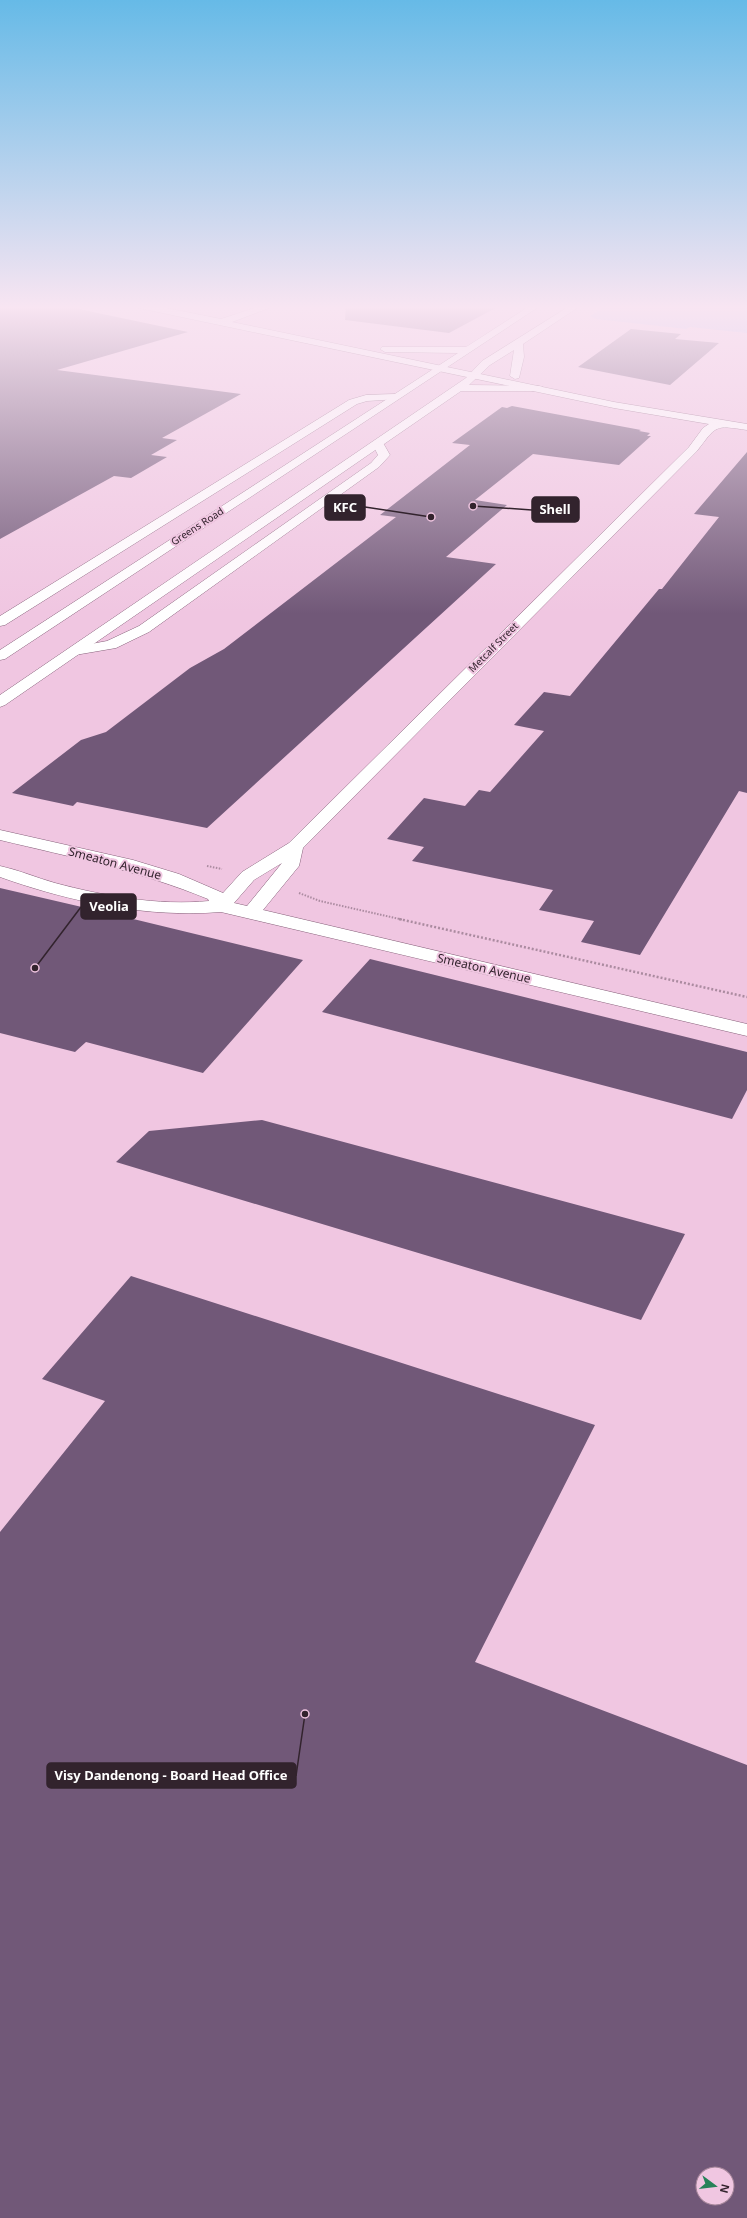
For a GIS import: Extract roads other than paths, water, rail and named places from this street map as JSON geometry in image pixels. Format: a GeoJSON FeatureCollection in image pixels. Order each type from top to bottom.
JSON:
{"type":"FeatureCollection","features":[{"type":"Feature","properties":{"kind":"street","name":"Greens Road"},"geometry":{"type":"LineString","coordinates":[[0,622],[344,408]]}},
{"type":"Feature","properties":{"kind":"street","name":"Greens Road"},"geometry":{"type":"LineString","coordinates":[[0,656],[379,408]]}},
{"type":"Feature","properties":{"kind":"street"},"geometry":{"type":"LineString","coordinates":[[0,702],[430,408]]}},
{"type":"Feature","properties":{"kind":"street"},"geometry":{"type":"LineString","coordinates":[[636,408],[707,419]]}},
{"type":"Feature","properties":{"kind":"street"},"geometry":{"type":"LineString","coordinates":[[660,408],[744,426]]}},
{"type":"Feature","properties":{"kind":"street","name":"Metcalf Street"},"geometry":{"type":"LineString","coordinates":[[221,906],[248,876],[296,848],[441,699],[693,449],[707,430],[721,422]]}},
{"type":"Feature","properties":{"kind":"street","name":"Metcalf Street"},"geometry":{"type":"LineString","coordinates":[[693,449],[744,426]]}},
{"type":"Feature","properties":{"kind":"street"},"geometry":{"type":"LineString","coordinates":[[74,651],[111,644],[144,629],[375,465],[384,455],[378,443]]}},
{"type":"Feature","properties":{"kind":"street"},"geometry":{"type":"LineString","coordinates":[[266,456],[290,466]]}},
{"type":"Feature","properties":{"kind":"street","name":"Smeaton Avenue"},"geometry":{"type":"LineString","coordinates":[[0,835],[127,864],[173,878],[215,895],[221,906]]}},
{"type":"Feature","properties":{"kind":"street","name":"Metcalf Street"},"geometry":{"type":"LineString","coordinates":[[251,913],[290,866],[296,848]]}},
{"type":"Feature","properties":{"kind":"street","name":"Smeaton Avenue"},"geometry":{"type":"LineString","coordinates":[[0,871],[40,884],[121,901],[178,909],[201,909],[221,906],[747,1030]]}},
{"type":"Feature","properties":{"kind":"place","name":"Shell"},"geometry":{"type":"Point","coordinates":[473,506]}},
{"type":"Feature","properties":{"kind":"place","name":"KFC"},"geometry":{"type":"Point","coordinates":[431,517]}},
{"type":"Feature","properties":{"kind":"place","name":"Veolia"},"geometry":{"type":"Point","coordinates":[35,968]}},
{"type":"Feature","properties":{"kind":"place","name":"Visy Dandenong - Board Head Office"},"geometry":{"type":"Point","coordinates":[305,1714]}}]}
